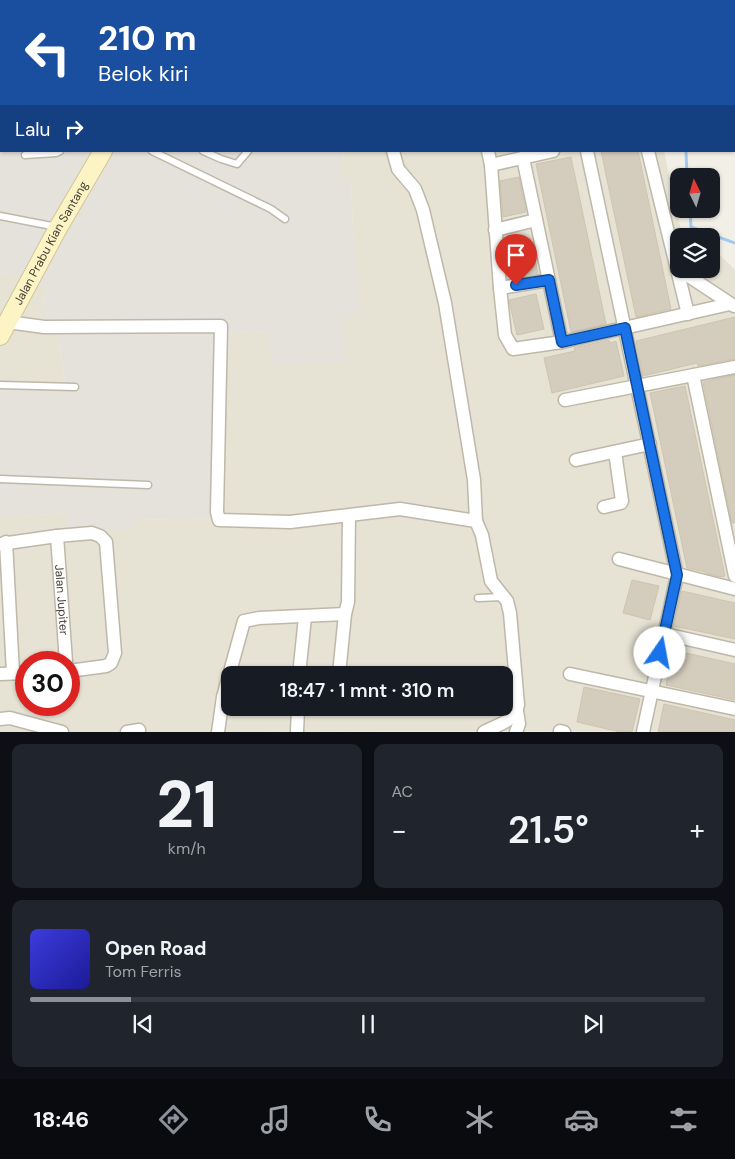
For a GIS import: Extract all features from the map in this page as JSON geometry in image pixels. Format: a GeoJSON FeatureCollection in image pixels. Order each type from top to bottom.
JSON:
{"type":"FeatureCollection","features":[{"type":"Feature","properties":{"kind":"main road","name":"Jalan Prabu Kian Santang"},"geometry":{"type":"LineString","coordinates":[[4,329],[58,228],[102,152]]}},
{"type":"Feature","properties":{"kind":"street"},"geometry":{"type":"LineString","coordinates":[[393,152],[398,169],[415,189],[423,210],[445,303],[474,480],[476,521],[482,535],[491,581],[507,601],[510,613],[518,705],[516,732]]}},
{"type":"Feature","properties":{"kind":"street"},"geometry":{"type":"LineString","coordinates":[[488,152],[491,165],[505,335],[513,350],[562,342],[732,306]]}},
{"type":"Feature","properties":{"kind":"street"},"geometry":{"type":"LineString","coordinates":[[491,165],[550,152]]}},
{"type":"Feature","properties":{"kind":"street"},"geometry":{"type":"LineString","coordinates":[[587,152],[677,575],[643,732]]}},
{"type":"Feature","properties":{"kind":"street"},"geometry":{"type":"LineString","coordinates":[[648,152],[670,238]]}},
{"type":"Feature","properties":{"kind":"street"},"geometry":{"type":"LineString","coordinates":[[523,158],[562,342]]}},
{"type":"Feature","properties":{"kind":"street"},"geometry":{"type":"LineString","coordinates":[[495,230],[536,220]]}},
{"type":"Feature","properties":{"kind":"street"},"geometry":{"type":"LineString","coordinates":[[680,278],[688,314]]}},
{"type":"Feature","properties":{"kind":"street"},"geometry":{"type":"LineString","coordinates":[[691,278],[732,306]]}},
{"type":"Feature","properties":{"kind":"street"},"geometry":{"type":"LineString","coordinates":[[500,288],[549,280]]}},
{"type":"Feature","properties":{"kind":"street"},"geometry":{"type":"LineString","coordinates":[[4,329],[221,326],[217,512],[220,520],[290,522],[400,509],[476,521]]}},
{"type":"Feature","properties":{"kind":"street"},"geometry":{"type":"LineString","coordinates":[[565,400],[735,367]]}},
{"type":"Feature","properties":{"kind":"street"},"geometry":{"type":"LineString","coordinates":[[693,375],[735,576]]}},
{"type":"Feature","properties":{"kind":"street"},"geometry":{"type":"LineString","coordinates":[[576,460],[650,444]]}},
{"type":"Feature","properties":{"kind":"street"},"geometry":{"type":"LineString","coordinates":[[604,507],[621,503],[622,501],[615,452]]}},
{"type":"Feature","properties":{"kind":"street"},"geometry":{"type":"LineString","coordinates":[[340,666],[348,602],[348,516]]}},
{"type":"Feature","properties":{"kind":"street"},"geometry":{"type":"LineString","coordinates":[[15,652],[4,606],[3,543],[92,533],[100,536],[106,542],[115,653],[111,662],[106,666],[80,670]]}},
{"type":"Feature","properties":{"kind":"street","name":"Jalan Jupiter"},"geometry":{"type":"LineString","coordinates":[[57,536],[65,651]]}},
{"type":"Feature","properties":{"kind":"street"},"geometry":{"type":"LineString","coordinates":[[619,559],[735,589]]}},
{"type":"Feature","properties":{"kind":"street"},"geometry":{"type":"LineString","coordinates":[[218,732],[224,697],[244,621],[259,618],[345,614]]}},
{"type":"Feature","properties":{"kind":"street"},"geometry":{"type":"LineString","coordinates":[[300,666],[305,617]]}},
{"type":"Feature","properties":{"kind":"street"},"geometry":{"type":"LineString","coordinates":[[665,634],[735,650]]}},
{"type":"Feature","properties":{"kind":"street"},"geometry":{"type":"LineString","coordinates":[[0,674],[15,673]]}},
{"type":"Feature","properties":{"kind":"street"},"geometry":{"type":"LineString","coordinates":[[570,674],[735,709]]}},
{"type":"Feature","properties":{"kind":"street"},"geometry":{"type":"LineString","coordinates":[[484,732],[510,719],[517,711]]}},
{"type":"Feature","properties":{"kind":"street"},"geometry":{"type":"LineString","coordinates":[[297,732],[298,716]]}},
{"type":"Feature","properties":{"kind":"street"},"geometry":{"type":"LineString","coordinates":[[0,719],[10,718],[62,732]]}},
{"type":"Feature","properties":{"kind":"lane"},"geometry":{"type":"LineString","coordinates":[[24,156],[56,154],[59,152]]}},
{"type":"Feature","properties":{"kind":"lane"},"geometry":{"type":"LineString","coordinates":[[154,152],[271,209],[286,220]]}},
{"type":"Feature","properties":{"kind":"lane"},"geometry":{"type":"LineString","coordinates":[[205,152],[237,164],[247,152]]}},
{"type":"Feature","properties":{"kind":"lane"},"geometry":{"type":"LineString","coordinates":[[0,216],[58,228]]}},
{"type":"Feature","properties":{"kind":"lane"},"geometry":{"type":"LineString","coordinates":[[0,385],[75,387]]}},
{"type":"Feature","properties":{"kind":"lane"},"geometry":{"type":"LineString","coordinates":[[0,480],[148,484]]}},
{"type":"Feature","properties":{"kind":"lane"},"geometry":{"type":"LineString","coordinates":[[478,598],[504,597]]}},
{"type":"Feature","properties":{"kind":"shaded area"},"geometry":{"type":"Polygon","coordinates":[[[0,152],[344,152],[339,181],[351,180],[353,231],[362,315],[342,317],[347,363],[272,365],[267,331],[225,334],[219,518],[134,520],[131,530],[68,530],[66,513],[0,517],[0,384],[15,385],[65,379],[56,325],[39,325],[47,287],[0,272],[0,152]]]}},
{"type":"Feature","properties":{"kind":"shaded area"},"geometry":{"type":"Polygon","coordinates":[[[344,152],[664,152],[670,179],[670,218],[678,218],[680,228],[670,228],[670,278],[720,278],[720,255],[735,270],[735,731],[0,732],[0,517],[67,513],[68,530],[134,520],[219,518],[225,334],[267,331],[361,315],[353,231],[351,181],[339,181],[344,152]]]}},
{"type":"Feature","properties":{"kind":"shaded area"},"geometry":{"type":"Polygon","coordinates":[[[0,272],[47,287],[39,325],[56,325],[65,380],[15,385],[0,384],[0,272]]]}},
{"type":"Feature","properties":{"kind":"building"},"geometry":{"type":"Polygon","coordinates":[[[601,152],[638,152],[671,309],[636,317],[601,152]]]}},
{"type":"Feature","properties":{"kind":"building"},"geometry":{"type":"Polygon","coordinates":[[[571,157],[606,324],[571,332],[536,164],[571,157]]]}},
{"type":"Feature","properties":{"kind":"building"},"geometry":{"type":"Polygon","coordinates":[[[519,177],[526,212],[503,217],[500,181],[519,177]]]}},
{"type":"Feature","properties":{"kind":"building"},"geometry":{"type":"Polygon","coordinates":[[[530,238],[538,273],[511,278],[506,260],[505,244],[530,238]]]}},
{"type":"Feature","properties":{"kind":"building"},"geometry":{"type":"Polygon","coordinates":[[[536,294],[544,329],[517,335],[509,300],[536,294]]]}},
{"type":"Feature","properties":{"kind":"building"},"geometry":{"type":"Polygon","coordinates":[[[735,317],[735,359],[698,366],[697,363],[643,376],[636,341],[735,317]]]}},
{"type":"Feature","properties":{"kind":"building"},"geometry":{"type":"Polygon","coordinates":[[[609,340],[610,343],[616,341],[624,376],[552,393],[544,358],[575,351],[574,348],[609,340]]]}},
{"type":"Feature","properties":{"kind":"building"},"geometry":{"type":"Polygon","coordinates":[[[735,375],[735,523],[732,523],[703,382],[735,375]]]}},
{"type":"Feature","properties":{"kind":"building"},"geometry":{"type":"Polygon","coordinates":[[[685,386],[725,576],[720,577],[687,568],[650,393],[685,386]]]}},
{"type":"Feature","properties":{"kind":"building"},"geometry":{"type":"Polygon","coordinates":[[[632,580],[659,586],[650,620],[623,613],[632,580]]]}},
{"type":"Feature","properties":{"kind":"building"},"geometry":{"type":"Polygon","coordinates":[[[682,591],[735,603],[735,639],[674,626],[682,591]]]}},
{"type":"Feature","properties":{"kind":"building"},"geometry":{"type":"Polygon","coordinates":[[[673,650],[735,664],[735,700],[666,685],[673,650]]]}},
{"type":"Feature","properties":{"kind":"building"},"geometry":{"type":"Polygon","coordinates":[[[584,687],[640,699],[632,732],[620,732],[577,722],[584,687]]]}},
{"type":"Feature","properties":{"kind":"building"},"geometry":{"type":"Polygon","coordinates":[[[664,704],[735,720],[735,732],[658,732],[664,704]]]}},
{"type":"Feature","properties":{"kind":"waterway"},"geometry":{"type":"LineString","coordinates":[[686,152],[687,168]]}},
{"type":"Feature","properties":{"kind":"waterway"},"geometry":{"type":"LineString","coordinates":[[690,218],[691,227],[735,243]]}},
{"type":"Feature","properties":{"kind":"route"},"geometry":{"type":"LineString","coordinates":[[516,285],[549,280],[562,342],[625,328],[677,575],[660,653]]}}]}
